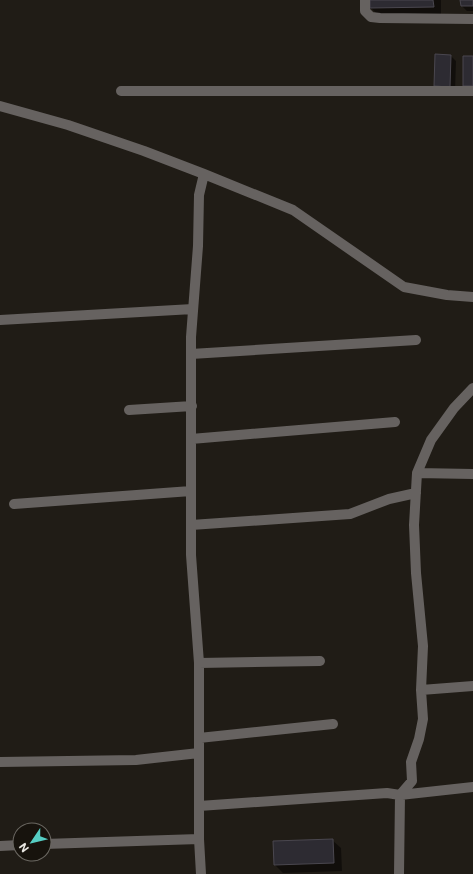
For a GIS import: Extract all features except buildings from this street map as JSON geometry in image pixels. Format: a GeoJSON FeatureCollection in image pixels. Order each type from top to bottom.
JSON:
{"type":"FeatureCollection","features":[{"type":"Feature","properties":{"kind":"street"},"geometry":{"type":"LineString","coordinates":[[365,0],[366,11],[371,17],[473,19]]}},
{"type":"Feature","properties":{"kind":"street"},"geometry":{"type":"LineString","coordinates":[[121,91],[473,91]]}},
{"type":"Feature","properties":{"kind":"street"},"geometry":{"type":"LineString","coordinates":[[0,106],[68,125],[144,151],[293,210],[404,287],[447,295],[473,297]]}},
{"type":"Feature","properties":{"kind":"street"},"geometry":{"type":"LineString","coordinates":[[201,874],[199,839],[199,663],[191,555],[191,354],[198,246],[199,195],[204,174]]}},
{"type":"Feature","properties":{"kind":"street"},"geometry":{"type":"LineString","coordinates":[[0,320],[193,309]]}},
{"type":"Feature","properties":{"kind":"street"},"geometry":{"type":"LineString","coordinates":[[191,354],[416,340]]}},
{"type":"Feature","properties":{"kind":"street"},"geometry":{"type":"LineString","coordinates":[[399,874],[400,795],[412,781],[411,762],[419,739],[423,719],[421,690],[423,646],[416,573],[414,526],[417,473],[431,440],[454,408],[473,388]]}},
{"type":"Feature","properties":{"kind":"street"},"geometry":{"type":"LineString","coordinates":[[129,410],[192,406]]}},
{"type":"Feature","properties":{"kind":"street"},"geometry":{"type":"LineString","coordinates":[[191,439],[395,422]]}},
{"type":"Feature","properties":{"kind":"street"},"geometry":{"type":"LineString","coordinates":[[417,473],[473,474]]}},
{"type":"Feature","properties":{"kind":"street"},"geometry":{"type":"LineString","coordinates":[[14,504],[191,491]]}},
{"type":"Feature","properties":{"kind":"street"},"geometry":{"type":"LineString","coordinates":[[191,525],[350,514],[389,499],[416,492]]}},
{"type":"Feature","properties":{"kind":"street"},"geometry":{"type":"LineString","coordinates":[[199,663],[320,661]]}},
{"type":"Feature","properties":{"kind":"street"},"geometry":{"type":"LineString","coordinates":[[421,690],[473,686]]}},
{"type":"Feature","properties":{"kind":"street"},"geometry":{"type":"LineString","coordinates":[[199,738],[334,724]]}},
{"type":"Feature","properties":{"kind":"street"},"geometry":{"type":"LineString","coordinates":[[0,762],[136,760],[199,753]]}},
{"type":"Feature","properties":{"kind":"street"},"geometry":{"type":"LineString","coordinates":[[199,806],[386,793],[400,795],[473,787]]}},
{"type":"Feature","properties":{"kind":"street"},"geometry":{"type":"LineString","coordinates":[[52,844],[199,839]]}},
{"type":"Feature","properties":{"kind":"street"},"geometry":{"type":"LineString","coordinates":[[0,846],[12,845]]}}]}
